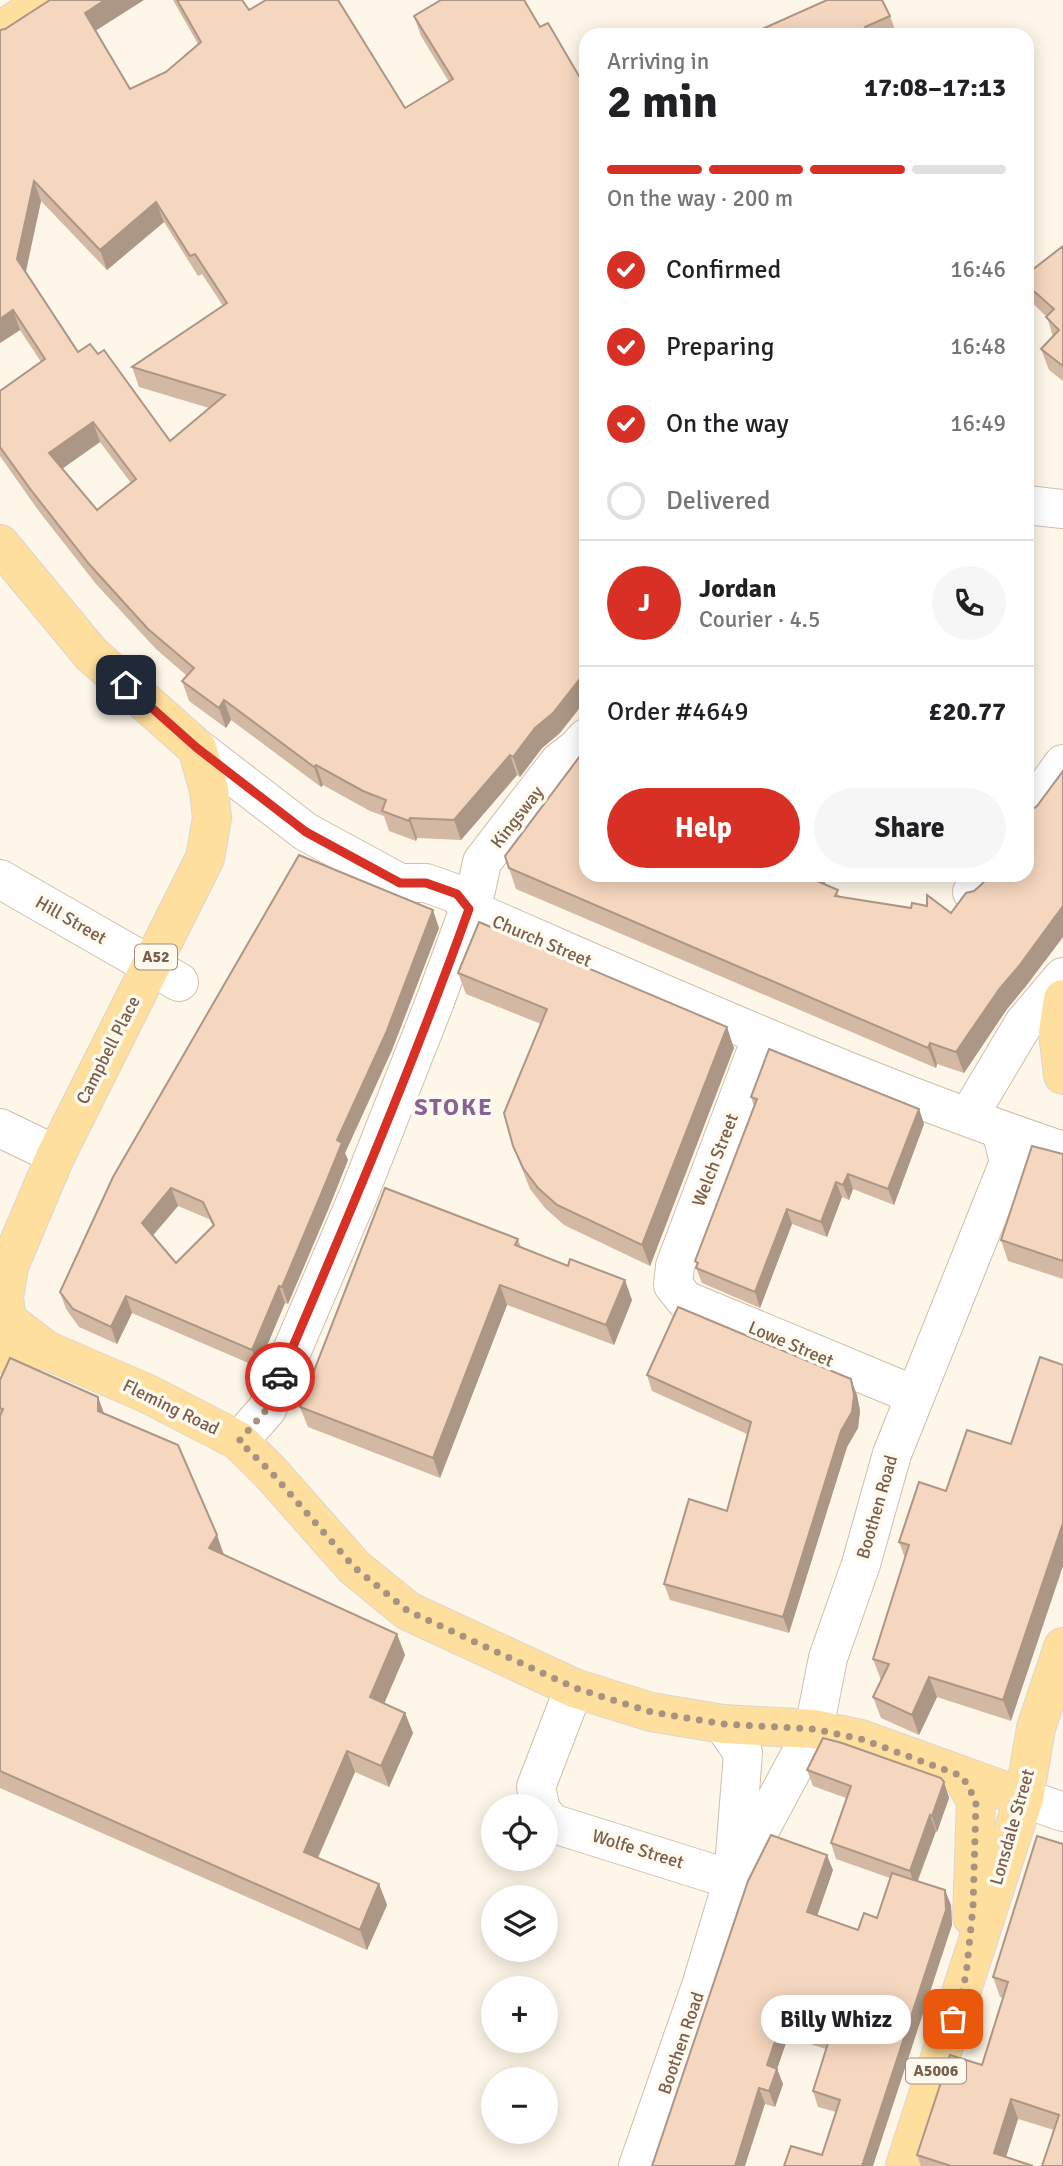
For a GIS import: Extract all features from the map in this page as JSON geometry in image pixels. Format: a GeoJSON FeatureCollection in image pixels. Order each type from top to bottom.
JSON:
{"type":"FeatureCollection","features":[{"type":"Feature","properties":{"kind":"main road"},"geometry":{"type":"LineString","coordinates":[[2,28],[48,0]]}},
{"type":"Feature","properties":{"kind":"main road","name":"Church Street"},"geometry":{"type":"LineString","coordinates":[[9,551],[91,654],[197,748]]}},
{"type":"Feature","properties":{"kind":"main road","name":"Campbell Place"},"geometry":{"type":"LineString","coordinates":[[55,1155],[165,974],[205,858],[212,818],[209,790],[197,748]]}},
{"type":"Feature","properties":{"kind":"main road"},"geometry":{"type":"LineString","coordinates":[[1063,999],[1058,1032],[1063,1075]]}},
{"type":"Feature","properties":{"kind":"main road","name":"A52"},"geometry":{"type":"LineString","coordinates":[[4,1273],[55,1155]]}},
{"type":"Feature","properties":{"kind":"main road","name":"Fleming Road"},"geometry":{"type":"LineString","coordinates":[[4,1273],[6,1314],[10,1322],[46,1350],[148,1394],[239,1441],[271,1472],[354,1567],[408,1611],[575,1688],[651,1712],[723,1724],[814,1729]]}},
{"type":"Feature","properties":{"kind":"main road"},"geometry":{"type":"LineString","coordinates":[[0,1354],[46,1350]]}},
{"type":"Feature","properties":{"kind":"main road","name":"Lonsdale Street"},"geometry":{"type":"LineString","coordinates":[[905,2166],[1024,1798],[1036,1728],[1063,1647]]}},
{"type":"Feature","properties":{"kind":"main road","name":"A52"},"geometry":{"type":"LineString","coordinates":[[814,1729],[861,1739],[962,1776],[998,1774],[1036,1728]]}},
{"type":"Feature","properties":{"kind":"main road"},"geometry":{"type":"LineString","coordinates":[[962,1776],[1024,1798]]}},
{"type":"Feature","properties":{"kind":"main road","name":"A5006"},"geometry":{"type":"LineString","coordinates":[[962,1776],[976,1801],[973,1907],[966,1976]]}},
{"type":"Feature","properties":{"kind":"street"},"geometry":{"type":"LineString","coordinates":[[1034,506],[1063,509]]}},
{"type":"Feature","properties":{"kind":"street","name":"Kingsway"},"geometry":{"type":"LineString","coordinates":[[239,1441],[267,1409],[359,1194],[473,900],[482,862],[559,762],[579,746]]}},
{"type":"Feature","properties":{"kind":"street","name":"Church Street"},"geometry":{"type":"LineString","coordinates":[[197,748],[306,832],[400,883],[426,883],[473,900],[762,1036],[984,1124],[1063,1151]]}},
{"type":"Feature","properties":{"kind":"street"},"geometry":{"type":"LineString","coordinates":[[1034,804],[1063,764]]}},
{"type":"Feature","properties":{"kind":"street","name":"Hill Street"},"geometry":{"type":"LineString","coordinates":[[0,879],[165,974]]}},
{"type":"Feature","properties":{"kind":"street"},"geometry":{"type":"LineString","coordinates":[[984,1124],[1024,1024],[1063,977]]}},
{"type":"Feature","properties":{"kind":"street","name":"Welch Street"},"geometry":{"type":"LineString","coordinates":[[673,1285],[674,1266],[762,1036]]}},
{"type":"Feature","properties":{"kind":"street","name":"Boothen Road"},"geometry":{"type":"LineString","coordinates":[[638,2166],[701,1986],[733,1880],[814,1729],[828,1658],[861,1564],[892,1454],[1009,1162],[984,1124]]}},
{"type":"Feature","properties":{"kind":"street"},"geometry":{"type":"LineString","coordinates":[[0,1128],[55,1155]]}},
{"type":"Feature","properties":{"kind":"street","name":"Lowe Street"},"geometry":{"type":"LineString","coordinates":[[673,1285],[685,1300],[914,1395]]}},
{"type":"Feature","properties":{"kind":"street"},"geometry":{"type":"LineString","coordinates":[[537,1794],[536,1787],[575,1688]]}},
{"type":"Feature","properties":{"kind":"street","name":"Boothen Road"},"geometry":{"type":"LineString","coordinates":[[723,1724],[743,1753],[733,1880]]}},
{"type":"Feature","properties":{"kind":"street"},"geometry":{"type":"LineString","coordinates":[[1024,1798],[1063,1812]]}},
{"type":"Feature","properties":{"kind":"street","name":"Wolfe Street"},"geometry":{"type":"LineString","coordinates":[[558,1825],[733,1880]]}},
{"type":"Feature","properties":{"kind":"building"},"geometry":{"type":"Polygon","coordinates":[[[50,0],[105,0],[85,13],[130,89],[166,72],[201,42],[177,0],[242,0],[249,10],[266,0],[338,0],[405,108],[453,79],[414,16],[441,0],[524,0],[540,27],[548,23],[579,76],[579,681],[553,713],[535,728],[513,757],[510,755],[454,820],[410,818],[409,821],[382,811],[386,800],[363,791],[316,765],[314,767],[224,700],[219,708],[182,681],[194,668],[148,629],[89,564],[0,447],[0,391],[45,359],[13,310],[0,319],[0,30],[50,0]],[[34,181],[17,259],[78,352],[90,344],[98,354],[104,350],[170,441],[225,395],[132,367],[227,303],[195,254],[190,256],[156,202],[100,250],[34,181]],[[93,422],[49,453],[97,510],[136,479],[93,422]]]}},
{"type":"Feature","properties":{"kind":"building"},"geometry":{"type":"Polygon","coordinates":[[[827,0],[882,0],[890,16],[866,28],[765,28],[827,0]]]}},
{"type":"Feature","properties":{"kind":"building"},"geometry":{"type":"Polygon","coordinates":[[[1063,246],[1063,366],[1041,349],[1059,330],[1046,317],[1054,309],[1034,291],[1034,269],[1063,246]]]}},
{"type":"Feature","properties":{"kind":"building"},"geometry":{"type":"Polygon","coordinates":[[[579,757],[579,882],[819,882],[838,890],[835,896],[911,908],[912,903],[927,906],[927,895],[951,913],[966,893],[974,891],[984,882],[1034,882],[1034,808],[1063,771],[1063,906],[1000,988],[956,1052],[930,1043],[928,1048],[509,868],[505,856],[579,757]]]}},
{"type":"Feature","properties":{"kind":"building"},"geometry":{"type":"Polygon","coordinates":[[[299,855],[433,910],[386,1033],[337,1140],[342,1143],[322,1192],[252,1350],[126,1296],[111,1327],[73,1309],[60,1292],[113,1177],[299,855]],[[171,1188],[142,1223],[176,1263],[214,1225],[203,1202],[171,1188]]]}},
{"type":"Feature","properties":{"kind":"building"},"geometry":{"type":"Polygon","coordinates":[[[479,922],[727,1027],[642,1245],[557,1205],[538,1188],[523,1168],[513,1146],[504,1113],[547,1009],[458,973],[479,922]]]}},
{"type":"Feature","properties":{"kind":"building"},"geometry":{"type":"Polygon","coordinates":[[[769,1049],[919,1109],[888,1189],[848,1174],[843,1185],[836,1182],[821,1222],[787,1209],[755,1292],[696,1268],[698,1263],[695,1261],[757,1099],[751,1097],[769,1049]]]}},
{"type":"Feature","properties":{"kind":"building"},"geometry":{"type":"Polygon","coordinates":[[[1032,1146],[1063,1154],[1063,1261],[1001,1240],[1032,1146]]]}},
{"type":"Feature","properties":{"kind":"building"},"geometry":{"type":"Polygon","coordinates":[[[385,1188],[518,1239],[515,1245],[568,1266],[570,1259],[625,1280],[606,1325],[500,1285],[433,1458],[300,1407],[385,1188]]]}},
{"type":"Feature","properties":{"kind":"building"},"geometry":{"type":"Polygon","coordinates":[[[678,1307],[851,1379],[854,1395],[852,1412],[841,1431],[783,1617],[664,1584],[689,1499],[727,1511],[751,1422],[647,1375],[678,1307]]]}},
{"type":"Feature","properties":{"kind":"building"},"geometry":{"type":"Polygon","coordinates":[[[1040,1357],[1063,1365],[1063,1523],[1003,1700],[929,1677],[912,1715],[873,1697],[889,1664],[873,1659],[909,1545],[899,1542],[919,1482],[946,1491],[967,1430],[1011,1444],[1040,1357]]]}},
{"type":"Feature","properties":{"kind":"building"},"geometry":{"type":"Polygon","coordinates":[[[10,1358],[98,1397],[98,1411],[178,1445],[217,1535],[209,1548],[397,1634],[370,1697],[405,1713],[381,1766],[347,1751],[304,1852],[379,1884],[360,1930],[0,1771],[0,1416],[3,1409],[0,1408],[0,1380],[10,1358]]]}},
{"type":"Feature","properties":{"kind":"building"},"geometry":{"type":"Polygon","coordinates":[[[823,1738],[941,1778],[944,1782],[910,1871],[831,1843],[851,1786],[807,1770],[823,1738]]]}},
{"type":"Feature","properties":{"kind":"building"},"geometry":{"type":"Polygon","coordinates":[[[771,1835],[827,1855],[807,1912],[858,1930],[864,1913],[877,1918],[892,1873],[945,1890],[946,1910],[862,2166],[784,2166],[791,2146],[822,2155],[840,2100],[813,2091],[830,2037],[782,2021],[767,2065],[777,2069],[769,2091],[759,2088],[735,2166],[652,2166],[748,1881],[771,1835]]]}},
{"type":"Feature","properties":{"kind":"building"},"geometry":{"type":"Polygon","coordinates":[[[1037,1836],[1063,1844],[1063,2166],[1042,2166],[1059,2115],[1011,2099],[994,2153],[1033,2166],[951,2166],[917,2155],[950,2055],[982,2065],[1008,1982],[993,1977],[1037,1836]]]}},
{"type":"Feature","properties":{"kind":"way so far"},"geometry":{"type":"LineString","coordinates":[[280,1377],[267,1409],[239,1441],[271,1472],[354,1567],[408,1611],[575,1688],[651,1712],[723,1724],[814,1729],[861,1739],[962,1776],[976,1801],[973,1907],[966,1976],[953,2019]]}},
{"type":"Feature","properties":{"kind":"place","name":"Billy Whizz"},"geometry":{"type":"Point","coordinates":[953,2019]}},
{"type":"Feature","properties":{"kind":"district","name":"STOKE"},"geometry":{"type":"Point","coordinates":[454,1107]}},
{"type":"Feature","properties":{"kind":"route"},"geometry":{"type":"LineString","coordinates":[[126,685],[197,748],[306,832],[400,883],[426,883],[457,894],[469,909],[359,1194],[280,1377]]}}]}
